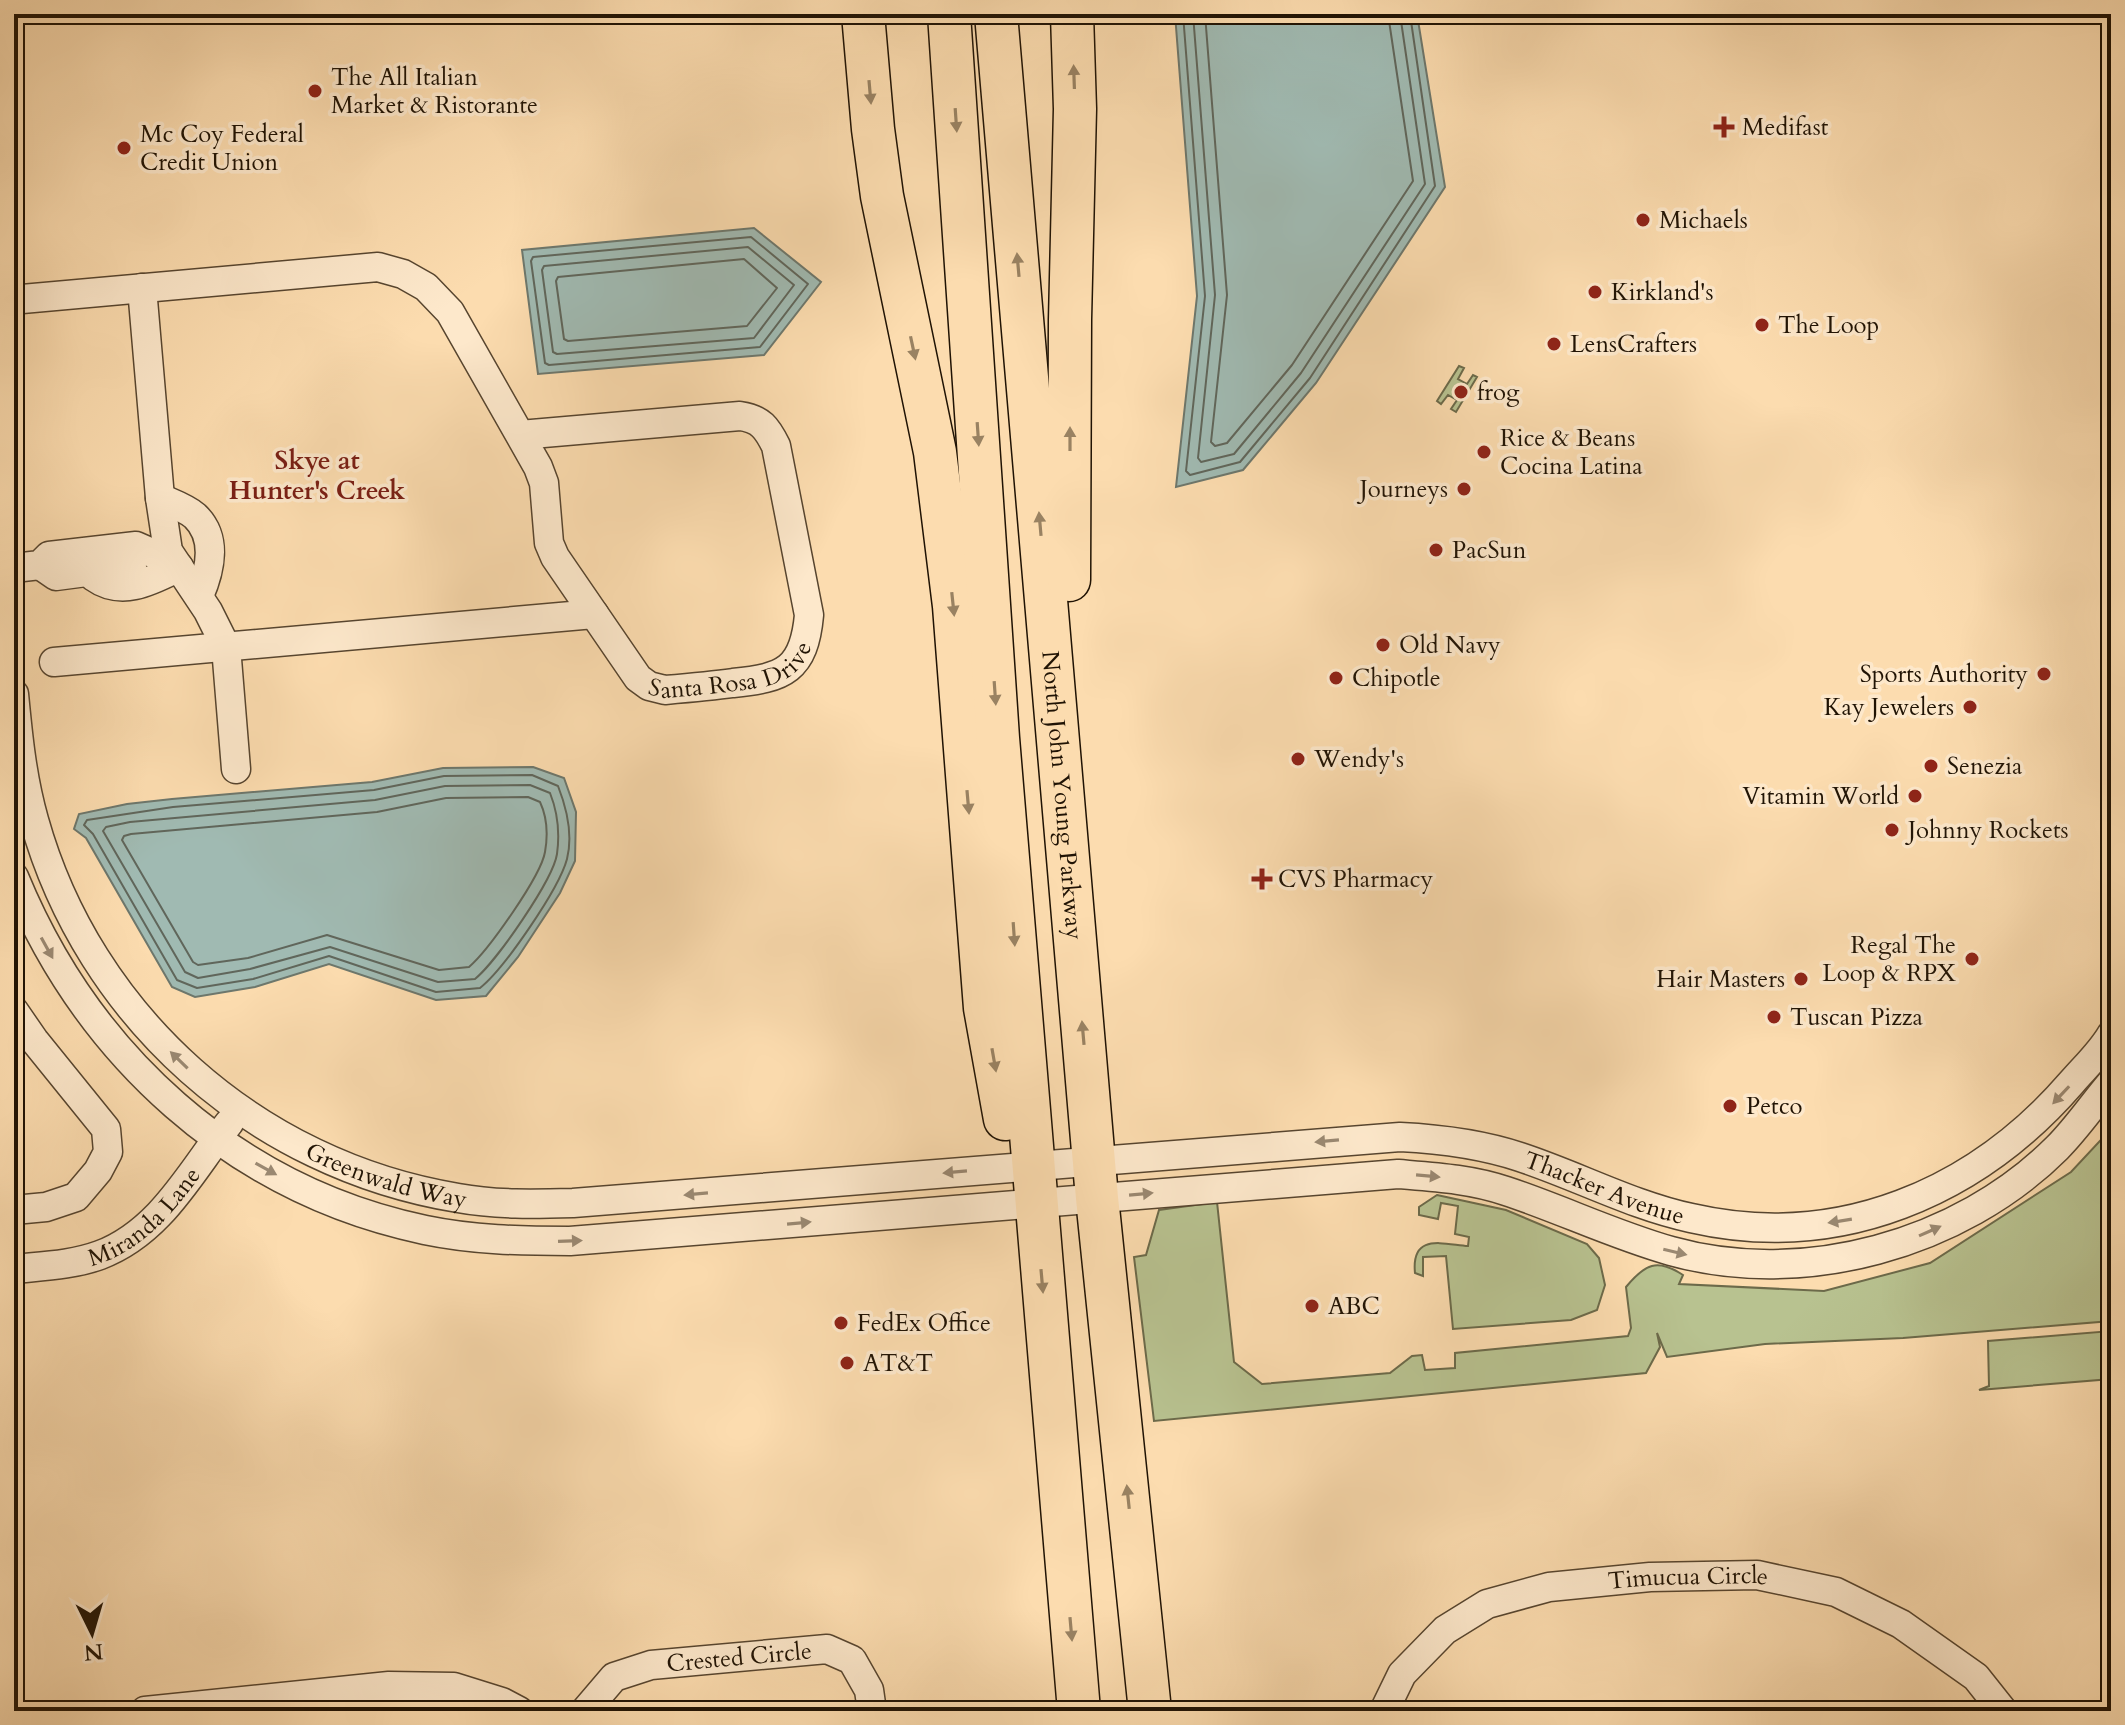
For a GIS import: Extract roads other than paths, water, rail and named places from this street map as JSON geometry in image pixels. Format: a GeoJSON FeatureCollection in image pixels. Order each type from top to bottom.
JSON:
{"type":"FeatureCollection","features":[{"type":"Feature","properties":{"kind":"highway"},"geometry":{"type":"LineString","coordinates":[[863,14],[882,196],[935,452],[954,606],[985,1008],[1004,1118],[1029,1179]]}},
{"type":"Feature","properties":{"kind":"highway"},"geometry":{"type":"LineString","coordinates":[[949,14],[1029,1179],[1079,1711]]}},
{"type":"Feature","properties":{"kind":"highway","name":"North John Young Parkway"},"geometry":{"type":"LineString","coordinates":[[996,14],[1095,1179],[1150,1711]]}},
{"type":"Feature","properties":{"kind":"highway"},"geometry":{"type":"LineString","coordinates":[[1072,14],[1075,109],[1070,320],[1069,687],[1076,937]]}},
{"type":"Feature","properties":{"kind":"street","name":"Santa Rosa Drive"},"geometry":{"type":"LineString","coordinates":[[22,299],[378,267],[403,274],[426,287],[450,312],[544,483],[549,543],[555,557],[638,678],[649,686],[665,690],[766,680],[785,672],[798,657],[807,636],[809,615],[776,446],[767,428],[755,418],[740,416],[520,435]]}},
{"type":"Feature","properties":{"kind":"street"},"geometry":{"type":"LineString","coordinates":[[142,288],[166,557]]}},
{"type":"Feature","properties":{"kind":"street"},"geometry":{"type":"LineString","coordinates":[[159,484],[195,516],[207,535],[211,555],[207,579],[199,596]]}},
{"type":"Feature","properties":{"kind":"street"},"geometry":{"type":"LineString","coordinates":[[27,567],[49,556],[136,546],[166,557],[199,596],[226,647],[236,769]]}},
{"type":"Feature","properties":{"kind":"street"},"geometry":{"type":"LineString","coordinates":[[27,567],[56,576],[142,565],[166,557]]}},
{"type":"Feature","properties":{"kind":"street"},"geometry":{"type":"LineString","coordinates":[[54,662],[594,614]]}},
{"type":"Feature","properties":{"kind":"street","name":"Greenwald Way"},"geometry":{"type":"LineString","coordinates":[[14,694],[24,779],[34,821],[65,902],[110,981],[163,1045],[198,1078],[239,1111],[322,1157],[359,1173],[411,1188],[496,1203],[573,1203],[1029,1179]]}},
{"type":"Feature","properties":{"kind":"street","name":"Greenwald Way"},"geometry":{"type":"LineString","coordinates":[[14,877],[30,917],[77,998],[117,1049],[174,1106],[251,1161],[320,1196],[379,1218],[424,1230],[518,1241],[570,1241],[637,1236],[1029,1179]]}},
{"type":"Feature","properties":{"kind":"street"},"geometry":{"type":"LineString","coordinates":[[14,1011],[106,1129],[108,1152],[98,1171],[76,1197],[46,1207],[14,1210]]}},
{"type":"Feature","properties":{"kind":"street","name":"Thacker Avenue"},"geometry":{"type":"LineString","coordinates":[[1095,1179],[1400,1137],[1442,1139],[1519,1157],[1619,1197],[1693,1219],[1782,1227],[1838,1222],[1889,1211],[1949,1184],[2002,1150],[2048,1109],[2111,1035]]}},
{"type":"Feature","properties":{"kind":"street","name":"Thacker Avenue"},"geometry":{"type":"LineString","coordinates":[[1029,1179],[1398,1174],[1469,1182],[1504,1190],[1618,1235],[1674,1252],[1732,1263],[1795,1264],[1906,1242],[1974,1211],[2057,1148],[2111,1083]]}},
{"type":"Feature","properties":{"kind":"street","name":"Miranda Lane"},"geometry":{"type":"LineString","coordinates":[[14,1269],[81,1261],[126,1243],[160,1215],[239,1111]]}},
{"type":"Feature","properties":{"kind":"street"},"geometry":{"type":"LineString","coordinates":[[1362,1175],[1382,1168],[1392,1159],[1400,1137]]}},
{"type":"Feature","properties":{"kind":"street"},"geometry":{"type":"LineString","coordinates":[[1618,1235],[1619,1197]]}},
{"type":"Feature","properties":{"kind":"street"},"geometry":{"type":"LineString","coordinates":[[632,1199],[637,1236]]}},
{"type":"Feature","properties":{"kind":"street","name":"Timucua Circle"},"geometry":{"type":"LineString","coordinates":[[1384,1711],[1402,1674],[1445,1630],[1487,1604],[1549,1587],[1650,1577],[1757,1575],[1836,1592],[1901,1624],[1976,1677],[2003,1711]]}},
{"type":"Feature","properties":{"kind":"street","name":"Crested Circle"},"geometry":{"type":"LineString","coordinates":[[585,1711],[614,1677],[651,1665],[827,1649],[852,1660],[869,1690],[872,1711]]}},
{"type":"Feature","properties":{"kind":"street"},"geometry":{"type":"LineString","coordinates":[[145,1711],[389,1686],[454,1687],[502,1702],[519,1711]]}},
{"type":"Feature","properties":{"kind":"water"},"geometry":{"type":"Polygon","coordinates":[[[1175,14],[1417,14],[1445,187],[1316,383],[1243,470],[1176,487],[1197,296],[1175,14]]]}},
{"type":"Feature","properties":{"kind":"water"},"geometry":{"type":"Polygon","coordinates":[[[754,228],[821,282],[764,355],[538,374],[522,250],[754,228]]]}},
{"type":"Feature","properties":{"kind":"water"},"geometry":{"type":"Polygon","coordinates":[[[533,767],[564,778],[576,812],[575,861],[560,893],[518,957],[486,996],[436,1000],[329,964],[255,987],[195,997],[172,987],[86,838],[74,829],[79,814],[127,804],[372,782],[443,768],[533,767]]]}},
{"type":"Feature","properties":{"kind":"place","name":"The All Italian Market & Ristorante"},"geometry":{"type":"Point","coordinates":[315,91]}},
{"type":"Feature","properties":{"kind":"place","name":"Medifast"},"geometry":{"type":"Point","coordinates":[1724,127]}},
{"type":"Feature","properties":{"kind":"place","name":"Mc Coy Federal Credit Union"},"geometry":{"type":"Point","coordinates":[124,148]}},
{"type":"Feature","properties":{"kind":"place","name":"Michaels"},"geometry":{"type":"Point","coordinates":[1643,220]}},
{"type":"Feature","properties":{"kind":"place","name":"Kirkland's"},"geometry":{"type":"Point","coordinates":[1595,292]}},
{"type":"Feature","properties":{"kind":"place","name":"The Loop"},"geometry":{"type":"Point","coordinates":[1762,325]}},
{"type":"Feature","properties":{"kind":"place","name":"LensCrafters"},"geometry":{"type":"Point","coordinates":[1554,344]}},
{"type":"Feature","properties":{"kind":"place","name":"frog"},"geometry":{"type":"Point","coordinates":[1461,392]}},
{"type":"Feature","properties":{"kind":"place","name":"Rice & Beans Cocina Latina"},"geometry":{"type":"Point","coordinates":[1484,452]}},
{"type":"Feature","properties":{"kind":"place","name":"Journeys"},"geometry":{"type":"Point","coordinates":[1464,489]}},
{"type":"Feature","properties":{"kind":"place","name":"PacSun"},"geometry":{"type":"Point","coordinates":[1436,550]}},
{"type":"Feature","properties":{"kind":"place","name":"Old Navy"},"geometry":{"type":"Point","coordinates":[1383,645]}},
{"type":"Feature","properties":{"kind":"place","name":"Sports Authority"},"geometry":{"type":"Point","coordinates":[2044,674]}},
{"type":"Feature","properties":{"kind":"place","name":"Chipotle"},"geometry":{"type":"Point","coordinates":[1336,678]}},
{"type":"Feature","properties":{"kind":"place","name":"Kay Jewelers"},"geometry":{"type":"Point","coordinates":[1970,707]}},
{"type":"Feature","properties":{"kind":"place","name":"Wendy's"},"geometry":{"type":"Point","coordinates":[1298,759]}},
{"type":"Feature","properties":{"kind":"place","name":"Senezia"},"geometry":{"type":"Point","coordinates":[1931,766]}},
{"type":"Feature","properties":{"kind":"place","name":"Vitamin World"},"geometry":{"type":"Point","coordinates":[1915,796]}},
{"type":"Feature","properties":{"kind":"place","name":"Johnny Rockets"},"geometry":{"type":"Point","coordinates":[1892,830]}},
{"type":"Feature","properties":{"kind":"place","name":"CVS Pharmacy"},"geometry":{"type":"Point","coordinates":[1262,879]}},
{"type":"Feature","properties":{"kind":"place","name":"Regal The Loop & RPX"},"geometry":{"type":"Point","coordinates":[1972,959]}},
{"type":"Feature","properties":{"kind":"place","name":"Hair Masters"},"geometry":{"type":"Point","coordinates":[1801,979]}},
{"type":"Feature","properties":{"kind":"place","name":"Tuscan Pizza"},"geometry":{"type":"Point","coordinates":[1774,1017]}},
{"type":"Feature","properties":{"kind":"place","name":"Petco"},"geometry":{"type":"Point","coordinates":[1730,1106]}},
{"type":"Feature","properties":{"kind":"place","name":"ABC"},"geometry":{"type":"Point","coordinates":[1312,1306]}},
{"type":"Feature","properties":{"kind":"place","name":"FedEx Office"},"geometry":{"type":"Point","coordinates":[841,1323]}},
{"type":"Feature","properties":{"kind":"place","name":"AT&T"},"geometry":{"type":"Point","coordinates":[847,1363]}},
{"type":"Feature","properties":{"kind":"district","name":"Skye at Hunter's Creek"},"geometry":{"type":"Point","coordinates":[317,475]}}]}
